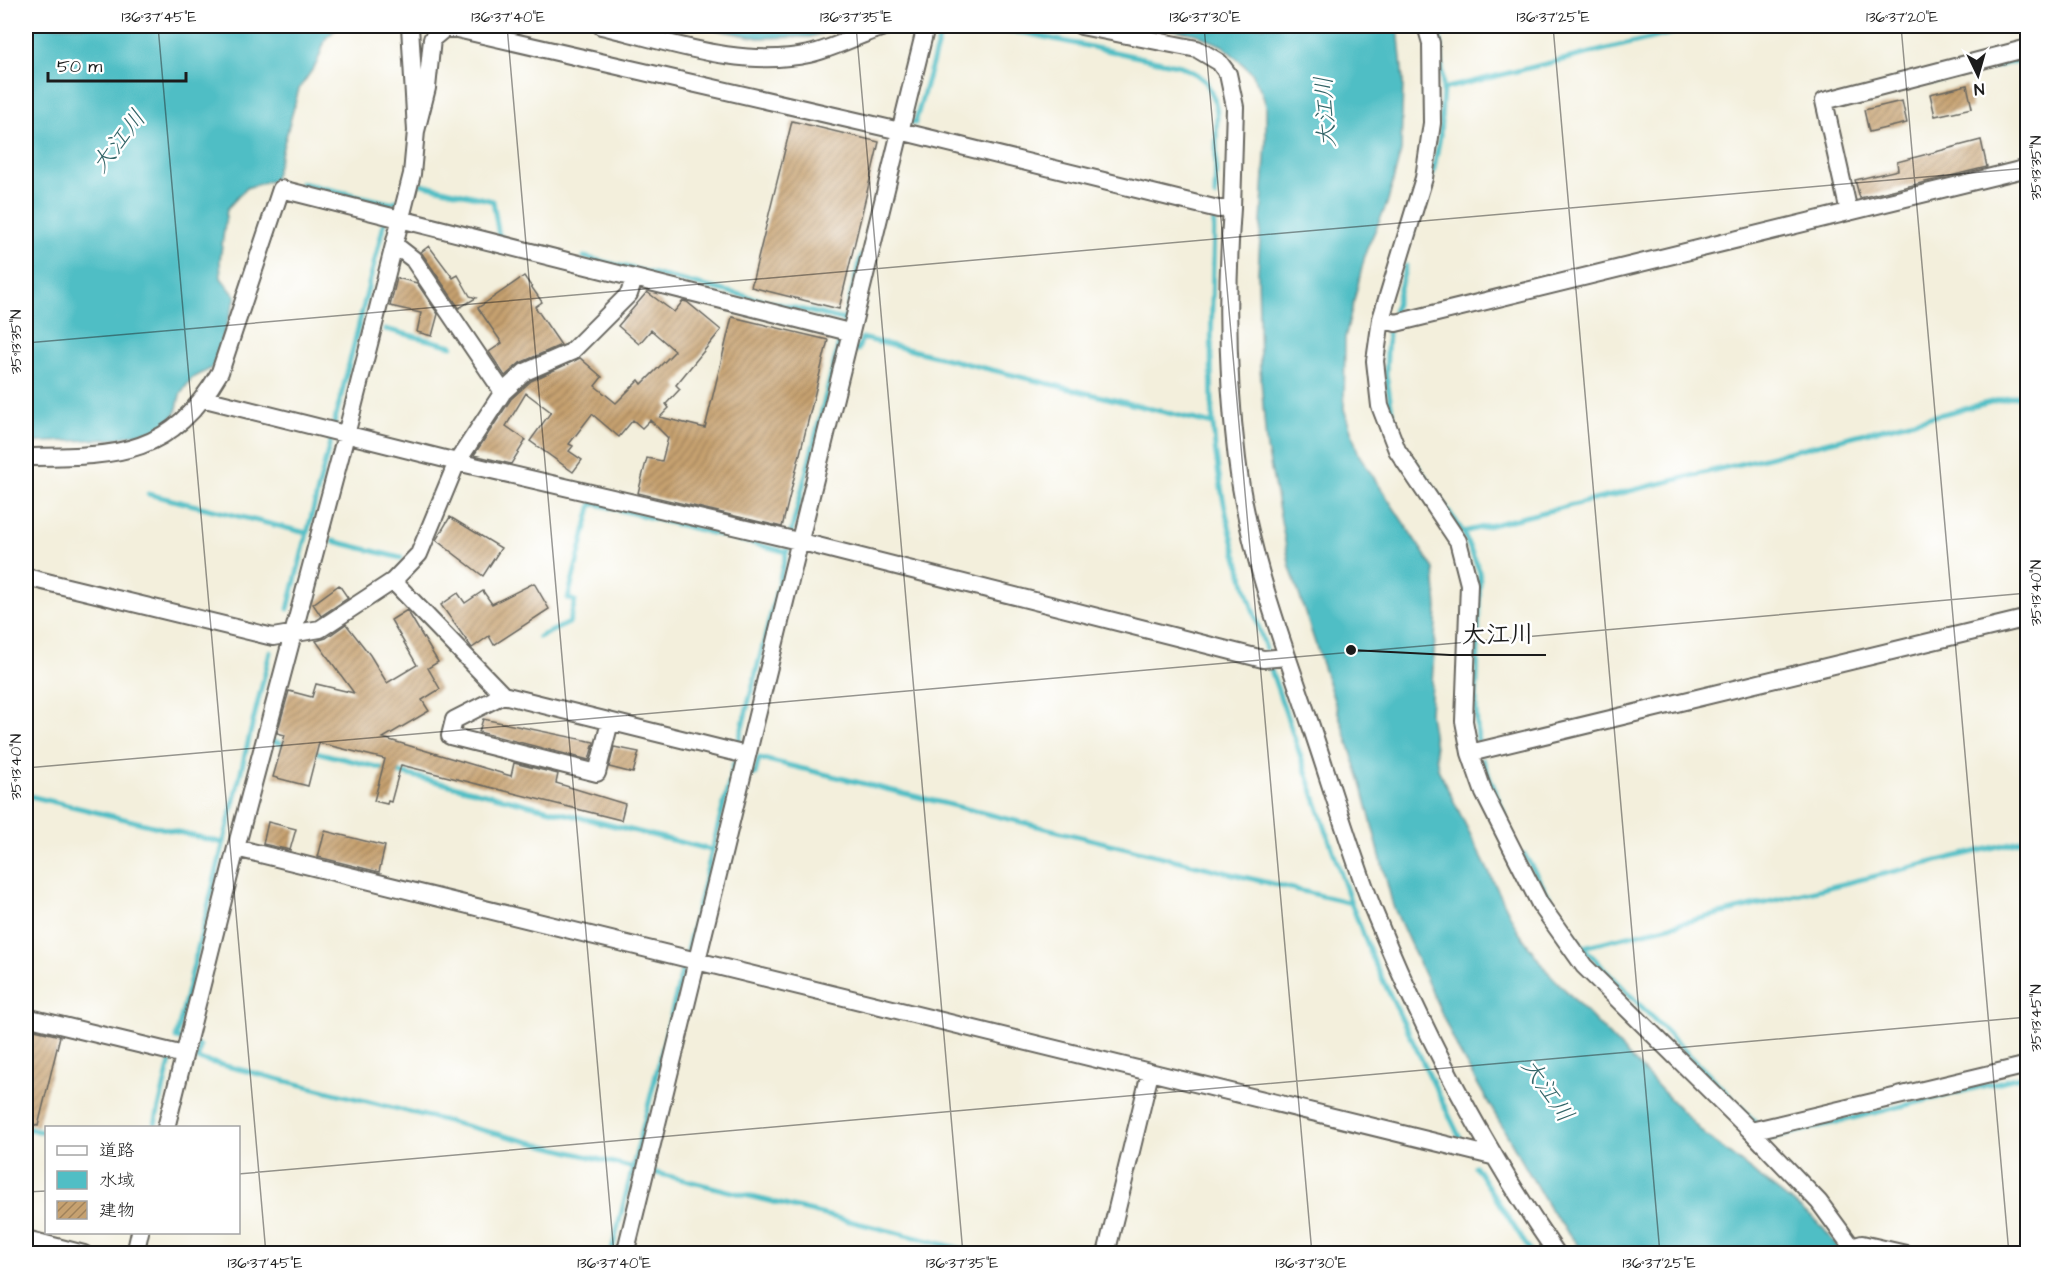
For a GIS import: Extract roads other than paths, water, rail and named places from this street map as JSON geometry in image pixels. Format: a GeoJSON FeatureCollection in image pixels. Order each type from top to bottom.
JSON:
{"type":"FeatureCollection","features":[{"type":"Feature","properties":{"kind":"street"},"geometry":{"type":"LineString","coordinates":[[410,26],[416,131]]}},
{"type":"Feature","properties":{"kind":"street"},"geometry":{"type":"LineString","coordinates":[[601,26],[742,58],[778,58],[810,54],[887,26]]}},
{"type":"Feature","properties":{"kind":"street"},"geometry":{"type":"LineString","coordinates":[[625,1254],[698,963],[849,332],[926,26]]}},
{"type":"Feature","properties":{"kind":"street"},"geometry":{"type":"LineString","coordinates":[[1081,26],[1197,49],[1219,62],[1228,74],[1235,107],[1229,254],[1231,390],[1237,461],[1256,554],[1287,657],[1372,907],[1416,1006],[1492,1156],[1557,1254]]}},
{"type":"Feature","properties":{"kind":"street"},"geometry":{"type":"LineString","coordinates":[[1426,26],[1431,43],[1432,123],[1424,178],[1381,319],[1375,361],[1380,406],[1396,450],[1458,541],[1469,584],[1464,721],[1470,753],[1484,793],[1540,904],[1584,966],[1819,1202],[1853,1250],[1862,1244],[1906,1254]]}},
{"type":"Feature","properties":{"kind":"street"},"geometry":{"type":"LineString","coordinates":[[166,1126],[236,849],[395,245],[411,174],[416,131],[427,88],[432,32],[457,29],[900,131],[1218,209],[1232,208]]}},
{"type":"Feature","properties":{"kind":"street"},"geometry":{"type":"LineString","coordinates":[[1848,212],[1824,101],[2028,48]]}},
{"type":"Feature","properties":{"kind":"street"},"geometry":{"type":"LineString","coordinates":[[1381,319],[1396,323],[2028,168]]}},
{"type":"Feature","properties":{"kind":"street"},"geometry":{"type":"LineString","coordinates":[[26,458],[87,456],[141,447],[177,426],[205,399],[220,372],[280,189],[849,332]]}},
{"type":"Feature","properties":{"kind":"street"},"geometry":{"type":"LineString","coordinates":[[395,245],[413,259],[503,392]]}},
{"type":"Feature","properties":{"kind":"street"},"geometry":{"type":"LineString","coordinates":[[26,577],[273,637],[320,629],[393,581],[419,554],[457,462],[503,392],[525,372],[571,352],[629,294],[633,279]]}},
{"type":"Feature","properties":{"kind":"street"},"geometry":{"type":"LineString","coordinates":[[205,399],[457,462],[798,541],[1263,659],[1287,657]]}},
{"type":"Feature","properties":{"kind":"street"},"geometry":{"type":"LineString","coordinates":[[393,581],[503,695],[746,755]]}},
{"type":"Feature","properties":{"kind":"street"},"geometry":{"type":"LineString","coordinates":[[1470,753],[2028,618]]}},
{"type":"Feature","properties":{"kind":"street"},"geometry":{"type":"LineString","coordinates":[[503,695],[454,720],[450,735],[597,772],[610,722]]}},
{"type":"Feature","properties":{"kind":"street"},"geometry":{"type":"LineString","coordinates":[[236,849],[1492,1156]]}},
{"type":"Feature","properties":{"kind":"street"},"geometry":{"type":"LineString","coordinates":[[26,1017],[184,1055]]}},
{"type":"Feature","properties":{"kind":"street"},"geometry":{"type":"LineString","coordinates":[[1750,1131],[2028,1065]]}},
{"type":"Feature","properties":{"kind":"street"},"geometry":{"type":"LineString","coordinates":[[1106,1254],[1150,1073]]}},
{"type":"Feature","properties":{"kind":"street"},"geometry":{"type":"LineString","coordinates":[[135,1254],[140,1234]]}},
{"type":"Feature","properties":{"kind":"street"},"geometry":{"type":"LineString","coordinates":[[26,1239],[84,1254]]}},
{"type":"Feature","properties":{"kind":"water"},"geometry":{"type":"Polygon","coordinates":[[[26,26],[340,26],[326,38],[317,63],[299,89],[274,180],[246,188],[227,209],[220,260],[221,278],[236,297],[212,368],[191,379],[180,395],[176,413],[160,429],[113,439],[26,443],[26,26]]]}},
{"type":"Feature","properties":{"kind":"water"},"geometry":{"type":"Polygon","coordinates":[[[698,26],[847,26],[810,37],[758,38],[698,26]]]}},
{"type":"Feature","properties":{"kind":"water"},"geometry":{"type":"Polygon","coordinates":[[[1154,26],[1398,26],[1403,81],[1401,151],[1387,204],[1366,251],[1345,338],[1344,409],[1359,455],[1434,569],[1437,608],[1430,713],[1438,769],[1518,931],[1546,970],[1704,1134],[1818,1222],[1843,1253],[1584,1253],[1551,1211],[1459,1052],[1393,906],[1360,779],[1290,567],[1266,443],[1260,367],[1258,272],[1266,106],[1252,73],[1223,46],[1196,34],[1154,26]]]}},
{"type":"Feature","properties":{"kind":"waterway"},"geometry":{"type":"LineString","coordinates":[[1436,26],[1441,43],[1443,89],[1701,26]]}},
{"type":"Feature","properties":{"kind":"waterway"},"geometry":{"type":"LineString","coordinates":[[911,122],[915,123],[941,33],[984,30],[1025,33],[1181,66],[1206,82],[1214,98],[1217,112],[1215,196]]}},
{"type":"Feature","properties":{"kind":"waterway"},"geometry":{"type":"LineString","coordinates":[[1931,82],[2028,58]]}},
{"type":"Feature","properties":{"kind":"waterway"},"geometry":{"type":"LineString","coordinates":[[1433,174],[1440,136],[1443,89]]}},
{"type":"Feature","properties":{"kind":"waterway"},"geometry":{"type":"LineString","coordinates":[[301,183],[390,203],[396,201]]}},
{"type":"Feature","properties":{"kind":"waterway"},"geometry":{"type":"LineString","coordinates":[[421,184],[493,201],[499,236],[502,237]]}},
{"type":"Feature","properties":{"kind":"waterway"},"geometry":{"type":"LineString","coordinates":[[1214,219],[1211,373],[1216,453],[1232,538],[1266,649]]}},
{"type":"Feature","properties":{"kind":"waterway"},"geometry":{"type":"LineString","coordinates":[[334,424],[385,220]]}},
{"type":"Feature","properties":{"kind":"waterway"},"geometry":{"type":"LineString","coordinates":[[844,323],[861,256]]}},
{"type":"Feature","properties":{"kind":"waterway"},"geometry":{"type":"LineString","coordinates":[[584,257],[845,320]]}},
{"type":"Feature","properties":{"kind":"waterway"},"geometry":{"type":"LineString","coordinates":[[1394,311],[1406,266]]}},
{"type":"Feature","properties":{"kind":"waterway"},"geometry":{"type":"LineString","coordinates":[[385,329],[452,346]]}},
{"type":"Feature","properties":{"kind":"waterway"},"geometry":{"type":"LineString","coordinates":[[1388,332],[1386,374],[1393,418]]}},
{"type":"Feature","properties":{"kind":"waterway"},"geometry":{"type":"LineString","coordinates":[[854,349],[858,350],[862,338],[1213,424]]}},
{"type":"Feature","properties":{"kind":"waterway"},"geometry":{"type":"LineString","coordinates":[[791,533],[840,339]]}},
{"type":"Feature","properties":{"kind":"waterway"},"geometry":{"type":"LineString","coordinates":[[1463,532],[2028,393]]}},
{"type":"Feature","properties":{"kind":"waterway"},"geometry":{"type":"LineString","coordinates":[[288,609],[331,438]]}},
{"type":"Feature","properties":{"kind":"waterway"},"geometry":{"type":"LineString","coordinates":[[1414,461],[1463,532],[1480,572],[1476,711],[1478,740]]}},
{"type":"Feature","properties":{"kind":"waterway"},"geometry":{"type":"LineString","coordinates":[[148,494],[307,533]]}},
{"type":"Feature","properties":{"kind":"waterway"},"geometry":{"type":"LineString","coordinates":[[539,637],[569,623],[575,601],[568,598],[592,503],[787,552]]}},
{"type":"Feature","properties":{"kind":"waterway"},"geometry":{"type":"LineString","coordinates":[[333,541],[401,558]]}},
{"type":"Feature","properties":{"kind":"waterway"},"geometry":{"type":"LineString","coordinates":[[738,744],[787,550]]}},
{"type":"Feature","properties":{"kind":"waterway"},"geometry":{"type":"LineString","coordinates":[[180,1039],[176,1038],[270,652]]}},
{"type":"Feature","properties":{"kind":"waterway"},"geometry":{"type":"LineString","coordinates":[[1271,670],[1351,903],[1375,964],[1462,1142]]}},
{"type":"Feature","properties":{"kind":"waterway"},"geometry":{"type":"LineString","coordinates":[[272,741],[288,745]]}},
{"type":"Feature","properties":{"kind":"waterway"},"geometry":{"type":"LineString","coordinates":[[312,751],[712,850]]}},
{"type":"Feature","properties":{"kind":"waterway"},"geometry":{"type":"LineString","coordinates":[[749,775],[755,774],[759,758],[1351,903]]}},
{"type":"Feature","properties":{"kind":"waterway"},"geometry":{"type":"LineString","coordinates":[[1483,760],[1504,814]]}},
{"type":"Feature","properties":{"kind":"waterway"},"geometry":{"type":"LineString","coordinates":[[687,950],[734,763]]}},
{"type":"Feature","properties":{"kind":"waterway"},"geometry":{"type":"LineString","coordinates":[[26,795],[223,843]]}},
{"type":"Feature","properties":{"kind":"waterway"},"geometry":{"type":"LineString","coordinates":[[1583,947],[2028,839]]}},
{"type":"Feature","properties":{"kind":"waterway"},"geometry":{"type":"LineString","coordinates":[[1524,854],[1563,920],[1583,947],[1755,1122]]}},
{"type":"Feature","properties":{"kind":"waterway"},"geometry":{"type":"LineString","coordinates":[[611,1254],[683,967]]}},
{"type":"Feature","properties":{"kind":"waterway"},"geometry":{"type":"LineString","coordinates":[[195,1044],[200,1046],[198,1059],[638,1169]]}},
{"type":"Feature","properties":{"kind":"waterway"},"geometry":{"type":"LineString","coordinates":[[154,1126],[170,1062]]}},
{"type":"Feature","properties":{"kind":"waterway"},"geometry":{"type":"LineString","coordinates":[[1772,1138],[2028,1075]]}},
{"type":"Feature","properties":{"kind":"waterway"},"geometry":{"type":"LineString","coordinates":[[26,1128],[45,1133]]}},
{"type":"Feature","properties":{"kind":"waterway"},"geometry":{"type":"LineString","coordinates":[[1475,1166],[1532,1254]]}},
{"type":"Feature","properties":{"kind":"waterway"},"geometry":{"type":"LineString","coordinates":[[652,1172],[982,1254]]}},
{"type":"Feature","properties":{"kind":"place","name":"大江川"},"geometry":{"type":"Point","coordinates":[1351,650]}}]}
